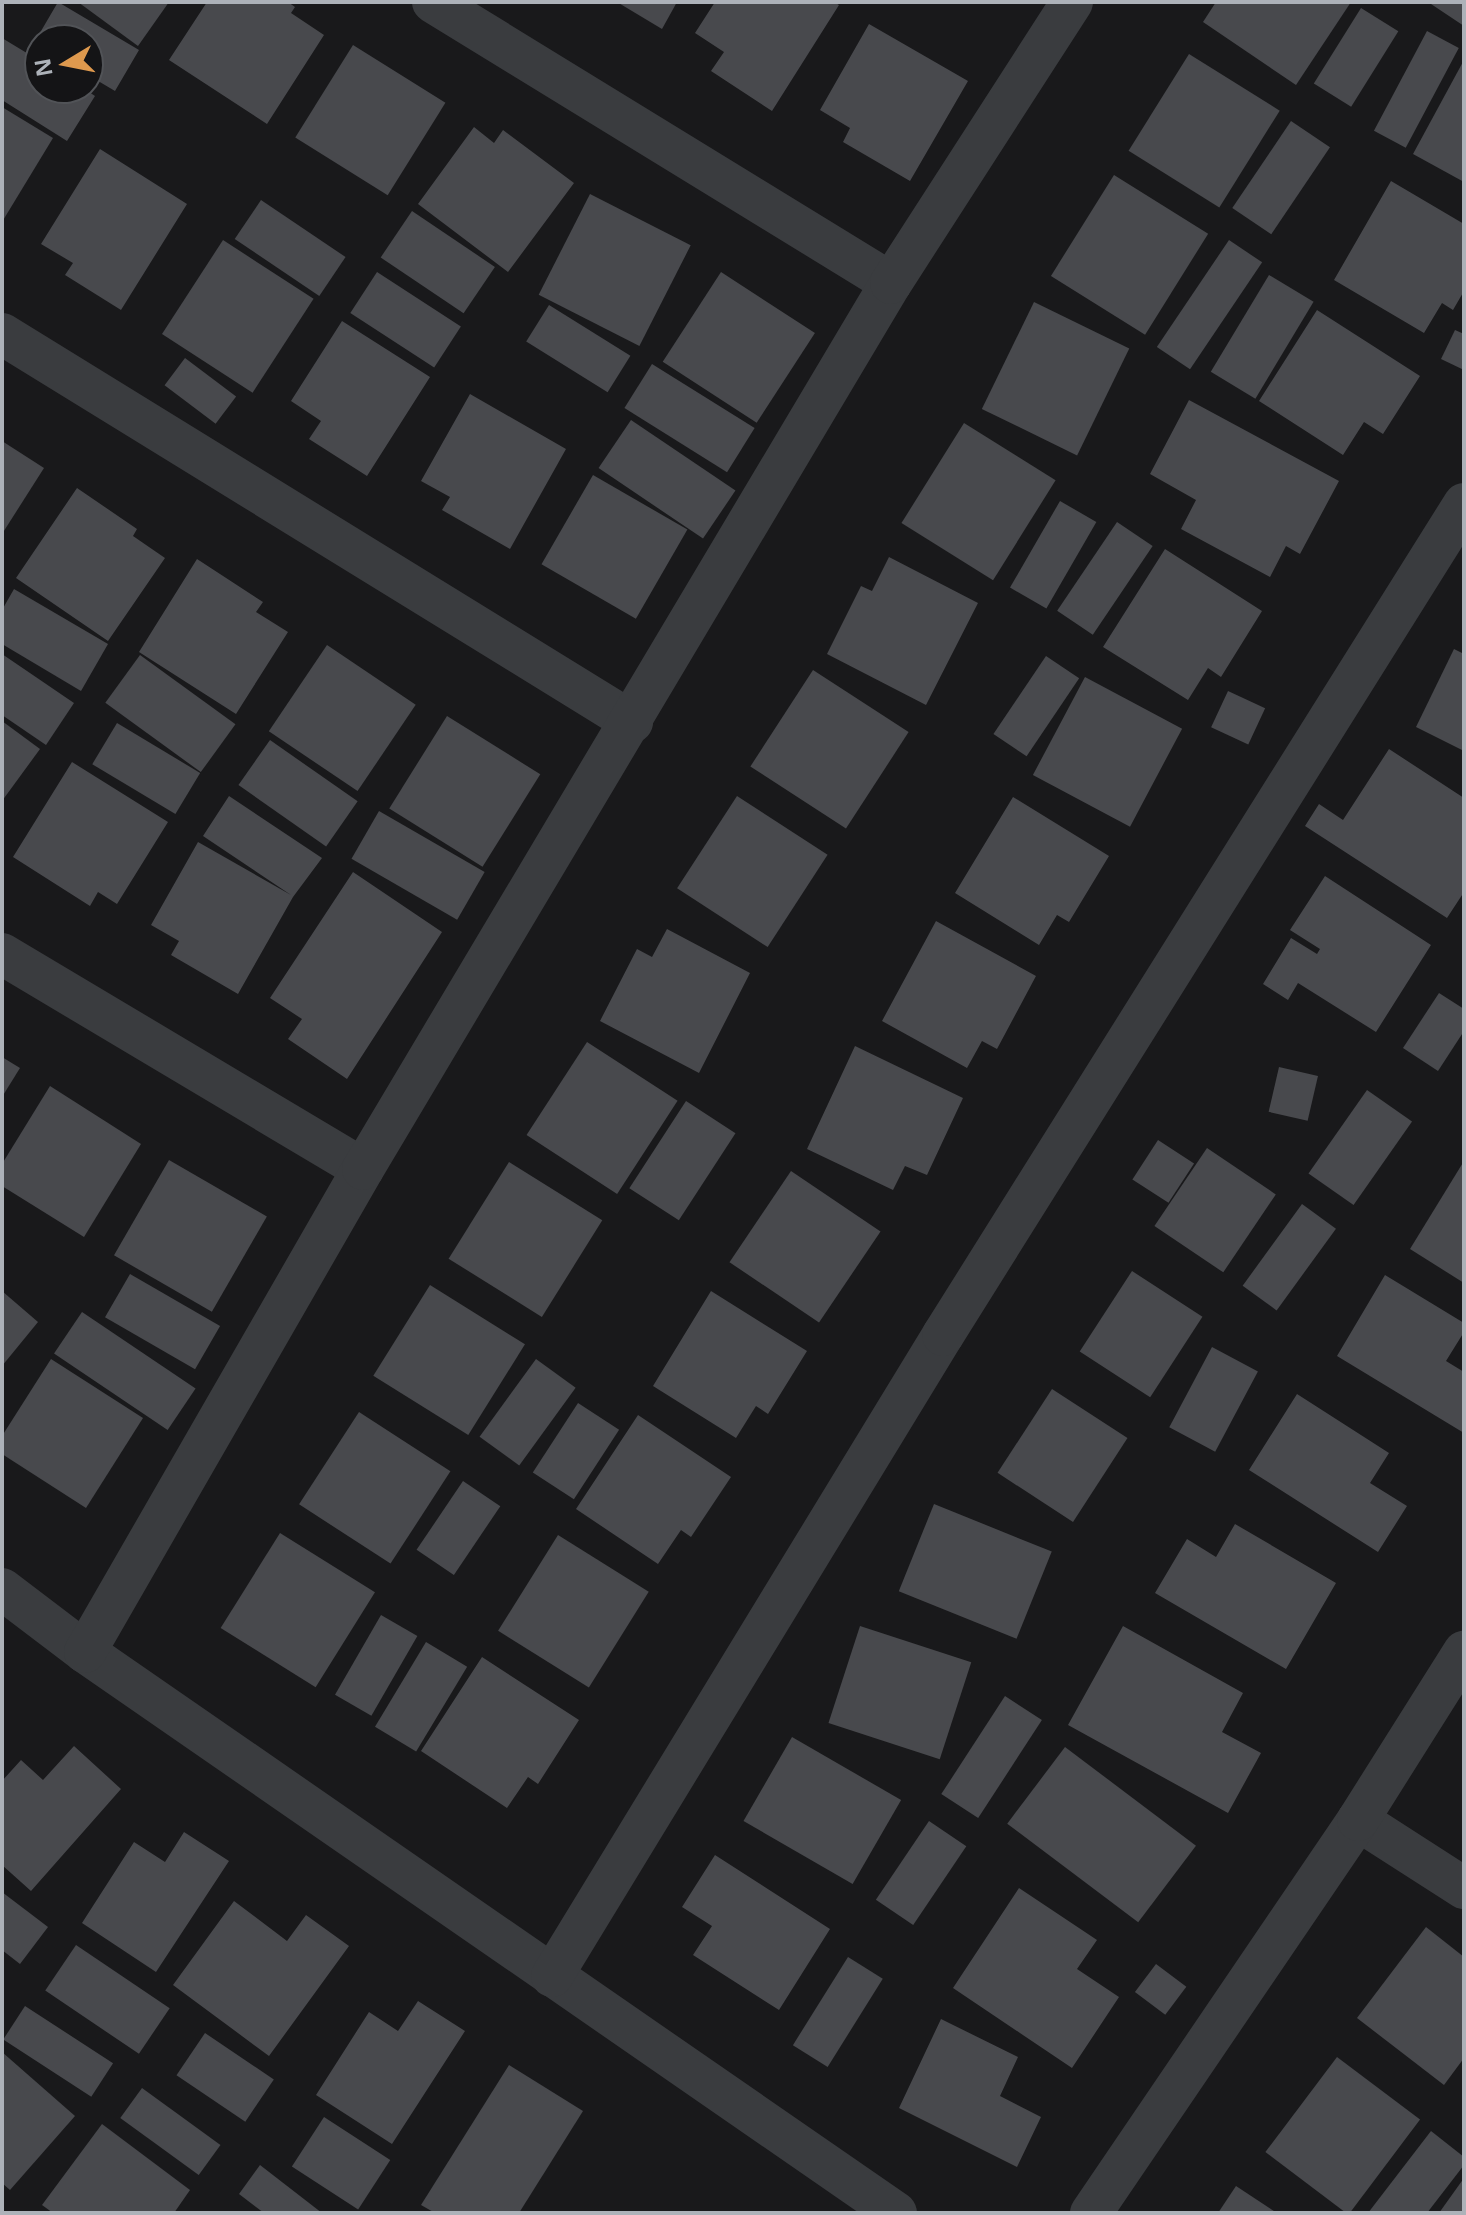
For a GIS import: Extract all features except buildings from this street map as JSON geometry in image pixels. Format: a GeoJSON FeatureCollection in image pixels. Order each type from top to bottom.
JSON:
{"type":"FeatureCollection","features":[{"type":"Feature","properties":{"kind":"street"},"geometry":{"type":"LineString","coordinates":[[433,2],[891,283]]}},
{"type":"Feature","properties":{"kind":"street"},"geometry":{"type":"LineString","coordinates":[[85,1652],[363,1169],[891,283],[1072,2]]}},
{"type":"Feature","properties":{"kind":"street"},"geometry":{"type":"LineString","coordinates":[[2,334],[632,722]]}},
{"type":"Feature","properties":{"kind":"street"},"geometry":{"type":"LineString","coordinates":[[552,1976],[943,1335],[1464,504]]}},
{"type":"Feature","properties":{"kind":"street"},"geometry":{"type":"LineString","coordinates":[[2,954],[363,1169]]}},
{"type":"Feature","properties":{"kind":"street"},"geometry":{"type":"LineString","coordinates":[[2,1589],[85,1652],[896,2213]]}},
{"type":"Feature","properties":{"kind":"street"},"geometry":{"type":"LineString","coordinates":[[1091,2213],[1358,1820],[1464,1652]]}},
{"type":"Feature","properties":{"kind":"street"},"geometry":{"type":"LineString","coordinates":[[1358,1820],[1464,1888]]}}]}
